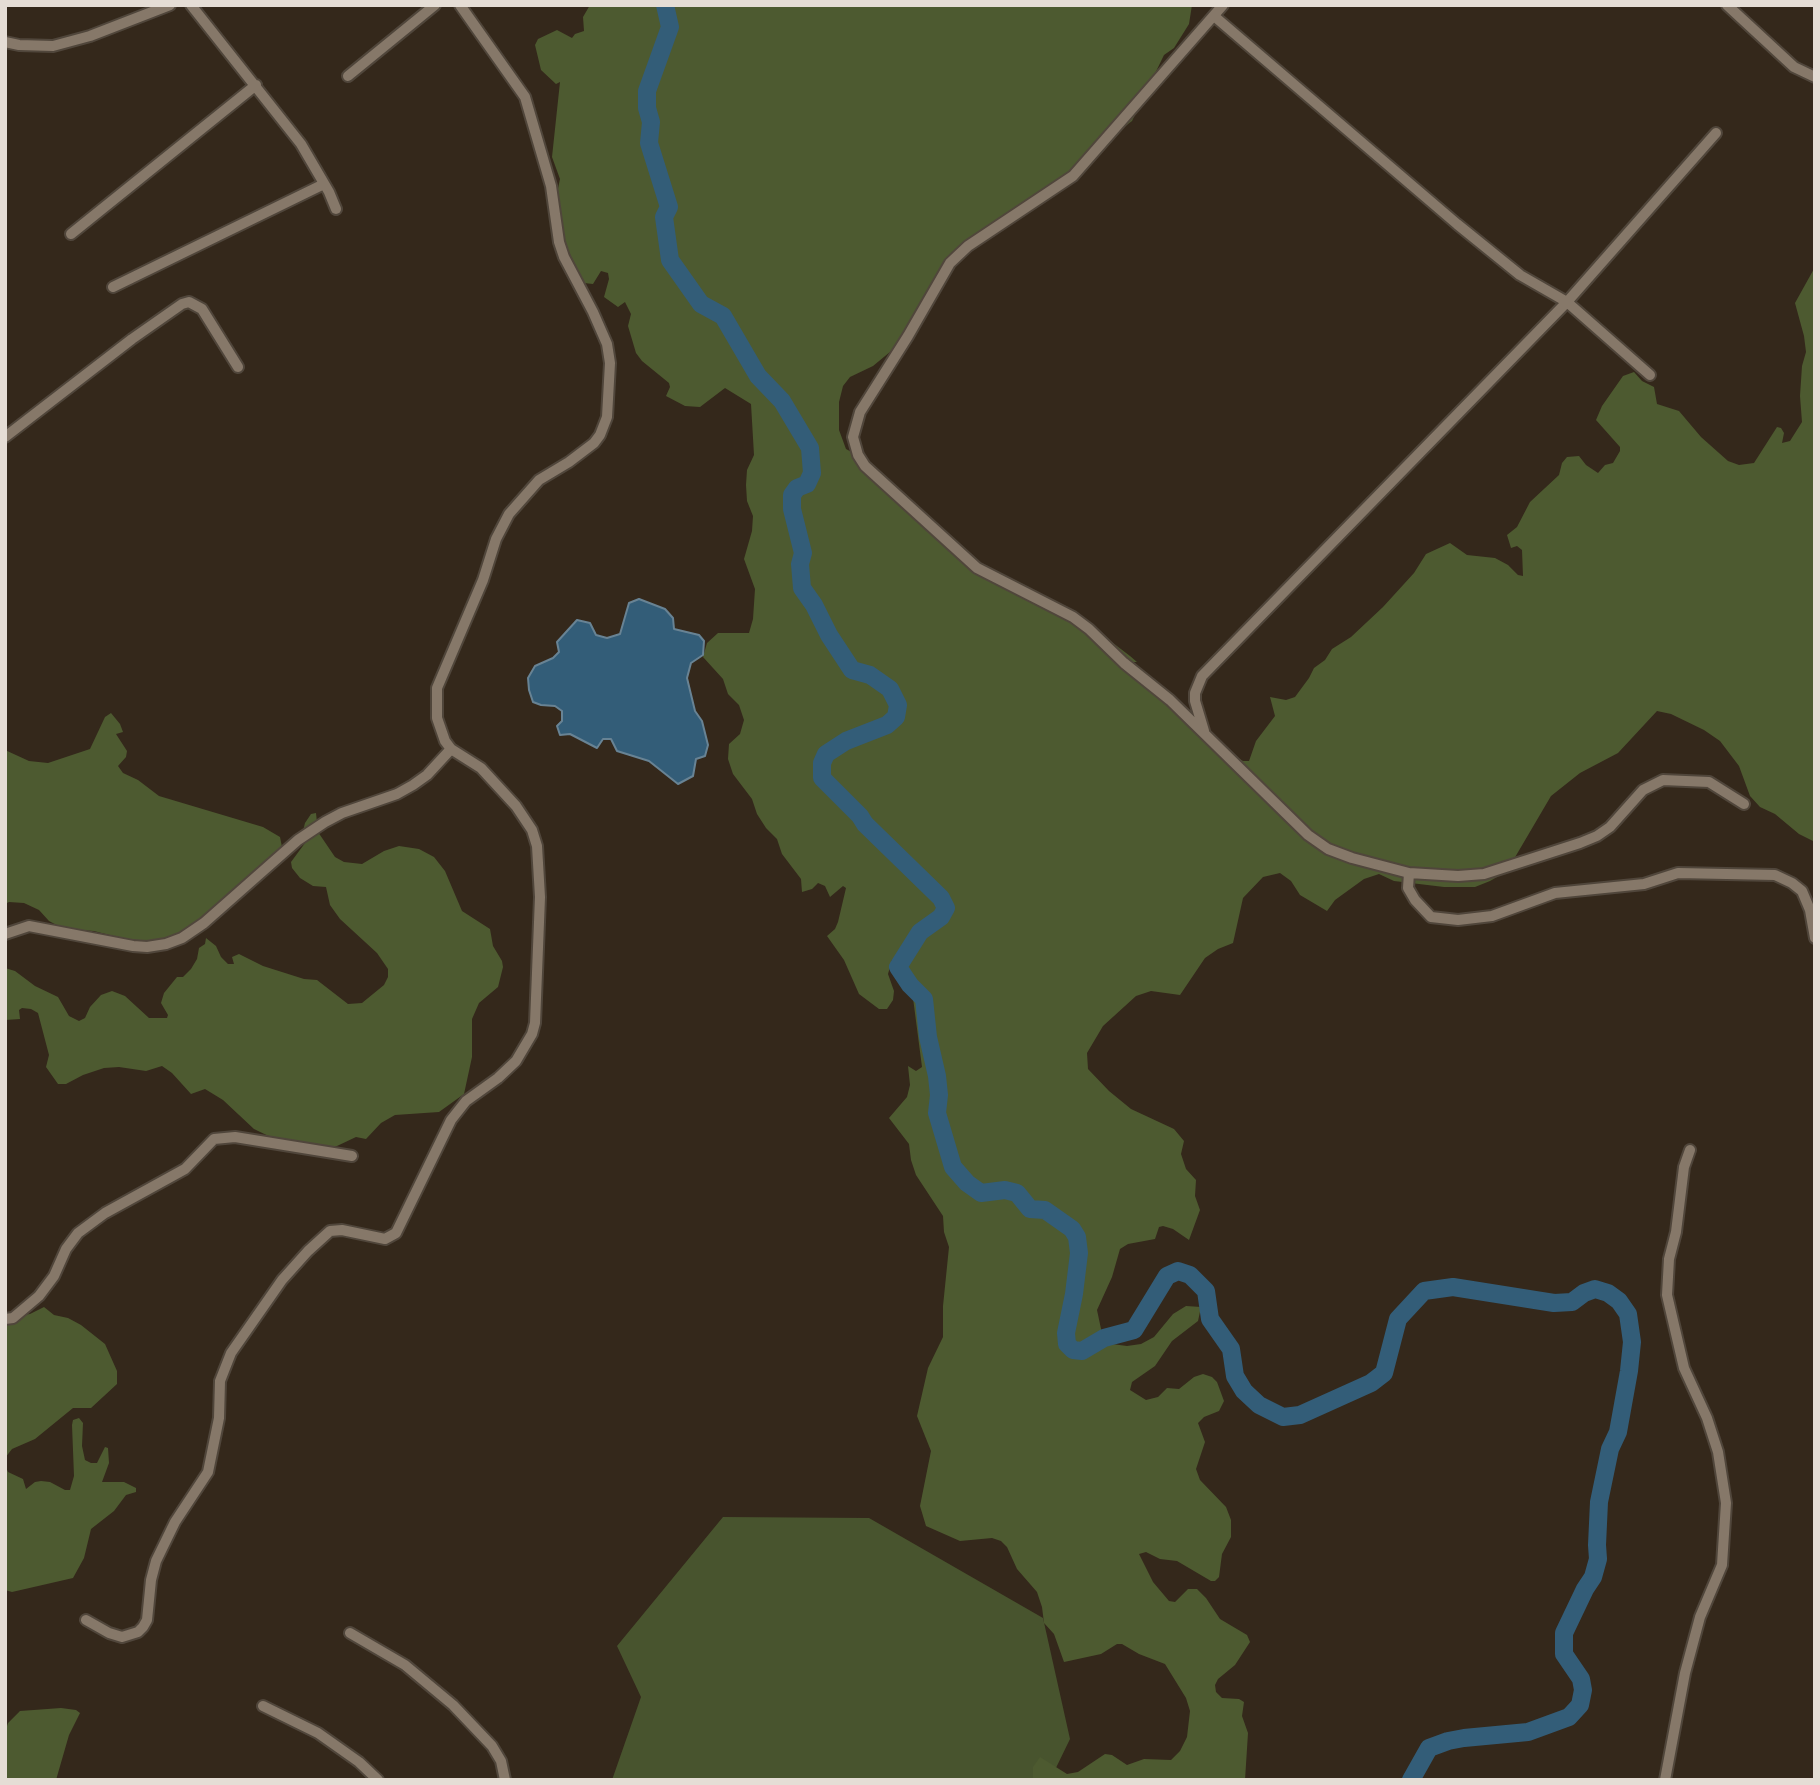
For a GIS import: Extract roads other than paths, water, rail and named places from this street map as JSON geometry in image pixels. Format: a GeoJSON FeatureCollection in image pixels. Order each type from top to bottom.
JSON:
{"type":"FeatureCollection","features":[{"type":"Feature","properties":{"kind":"street"},"geometry":{"type":"LineString","coordinates":[[5,42],[53,46],[90,36],[170,5]]}},
{"type":"Feature","properties":{"kind":"street"},"geometry":{"type":"LineString","coordinates":[[191,5],[301,144],[336,209]]}},
{"type":"Feature","properties":{"kind":"street"},"geometry":{"type":"LineString","coordinates":[[348,76],[435,5]]}},
{"type":"Feature","properties":{"kind":"street"},"geometry":{"type":"LineString","coordinates":[[86,1620],[108,1633],[122,1637],[138,1632],[143,1627],[148,1613],[151,1580],[161,1550],[175,1522],[208,1472],[219,1418],[220,1381],[231,1353],[282,1280],[330,1231],[342,1230],[385,1239],[392,1237],[451,1120],[466,1101],[509,1068],[532,1034],[537,1012],[540,897],[537,846],[532,830],[516,806],[481,768],[451,749],[445,741],[437,718],[437,688],[478,593],[496,539],[509,514],[539,481],[594,443],[600,435],[607,417],[610,363],[607,344],[559,242],[551,186],[525,97],[460,5]]}},
{"type":"Feature","properties":{"kind":"street"},"geometry":{"type":"LineString","coordinates":[[1223,5],[1073,176],[957,254],[859,412],[853,437],[858,456],[865,466],[978,568],[1073,617],[1089,629],[1124,663],[1170,700],[1308,835],[1328,849],[1372,865],[1409,873],[1458,876],[1484,874],[1580,844],[1610,827],[1643,790],[1663,780],[1709,782],[1744,804]]}},
{"type":"Feature","properties":{"kind":"street"},"geometry":{"type":"LineString","coordinates":[[1727,5],[1794,67],[1815,78]]}},
{"type":"Feature","properties":{"kind":"street"},"geometry":{"type":"LineString","coordinates":[[1214,16],[1498,257],[1520,275],[1567,303],[1650,375]]}},
{"type":"Feature","properties":{"kind":"street"},"geometry":{"type":"LineString","coordinates":[[71,234],[256,85]]}},
{"type":"Feature","properties":{"kind":"street"},"geometry":{"type":"LineString","coordinates":[[1205,735],[1195,701],[1195,693],[1202,676],[1567,303],[1716,134]]}},
{"type":"Feature","properties":{"kind":"street"},"geometry":{"type":"LineString","coordinates":[[113,287],[324,184]]}},
{"type":"Feature","properties":{"kind":"street"},"geometry":{"type":"LineString","coordinates":[[5,437],[112,354],[189,302],[202,309],[238,367]]}},
{"type":"Feature","properties":{"kind":"street"},"geometry":{"type":"LineString","coordinates":[[5,934],[29,926],[133,946],[166,944],[204,923],[234,894],[316,828],[342,813],[384,800],[412,785],[427,775],[451,749]]}},
{"type":"Feature","properties":{"kind":"street"},"geometry":{"type":"LineString","coordinates":[[1409,873],[1408,888],[1415,900],[1432,917],[1458,920],[1492,916],[1555,893],[1644,884],[1678,873],[1775,875],[1802,891],[1810,910],[1815,938]]}},
{"type":"Feature","properties":{"kind":"street"},"geometry":{"type":"LineString","coordinates":[[5,1319],[13,1318],[39,1296],[54,1276],[66,1250],[78,1233],[105,1213],[185,1169],[214,1139],[235,1137],[352,1156]]}},
{"type":"Feature","properties":{"kind":"street"},"geometry":{"type":"LineString","coordinates":[[1665,1780],[1685,1673],[1700,1618],[1722,1565],[1726,1503],[1718,1452],[1707,1418],[1684,1368],[1667,1295],[1669,1259],[1676,1232],[1684,1167],[1690,1150]]}},
{"type":"Feature","properties":{"kind":"street"},"geometry":{"type":"LineString","coordinates":[[350,1633],[405,1665],[453,1705],[492,1746],[501,1761],[505,1780]]}},
{"type":"Feature","properties":{"kind":"street"},"geometry":{"type":"LineString","coordinates":[[263,1706],[318,1733],[359,1762],[378,1780]]}},
{"type":"Feature","properties":{"kind":"water"},"geometry":{"type":"Polygon","coordinates":[[[639,599],[665,609],[673,618],[674,629],[699,635],[704,641],[703,655],[691,663],[687,678],[695,711],[702,721],[708,745],[705,756],[696,759],[693,776],[678,784],[649,761],[617,751],[611,739],[603,739],[597,748],[570,734],[560,735],[557,726],[562,721],[562,711],[555,706],[533,702],[529,690],[528,678],[535,666],[553,658],[559,652],[557,642],[577,620],[590,623],[596,635],[607,638],[620,634],[629,603],[639,599]]]}},
{"type":"Feature","properties":{"kind":"waterway"},"geometry":{"type":"LineString","coordinates":[[665,5],[670,27],[647,91],[647,108],[651,122],[649,143],[669,207],[664,217],[670,260],[701,304],[723,316],[758,376],[782,401],[810,448],[812,473],[807,484],[797,488],[792,495],[792,509],[803,553],[800,564],[802,588],[852,670],[870,675],[890,689],[898,705],[896,717],[887,725],[846,741],[826,754],[822,763],[822,778],[941,898],[946,908],[941,917],[920,932],[898,967],[924,999],[928,1037],[937,1076],[937,1113],[953,1167],[967,1183],[981,1193],[1005,1190],[1017,1193],[1030,1209],[1045,1210],[1072,1229],[1077,1237],[1079,1253],[1066,1333],[1067,1344],[1073,1350],[1082,1351],[1104,1338],[1134,1330],[1167,1276],[1178,1271],[1190,1275],[1206,1291],[1210,1319],[1231,1349],[1235,1376],[1244,1391],[1259,1405],[1283,1417],[1300,1415],[1371,1383],[1384,1373],[1398,1319],[1424,1291],[1453,1287],[1554,1303],[1572,1302],[1595,1289],[1608,1293],[1619,1301],[1628,1314],[1632,1342],[1629,1371],[1618,1432],[1610,1449],[1599,1502],[1598,1559],[1593,1577],[1564,1633],[1564,1654],[1581,1679],[1583,1690],[1580,1705],[1569,1717],[1528,1732],[1464,1738],[1429,1748],[1411,1780]]}}]}
